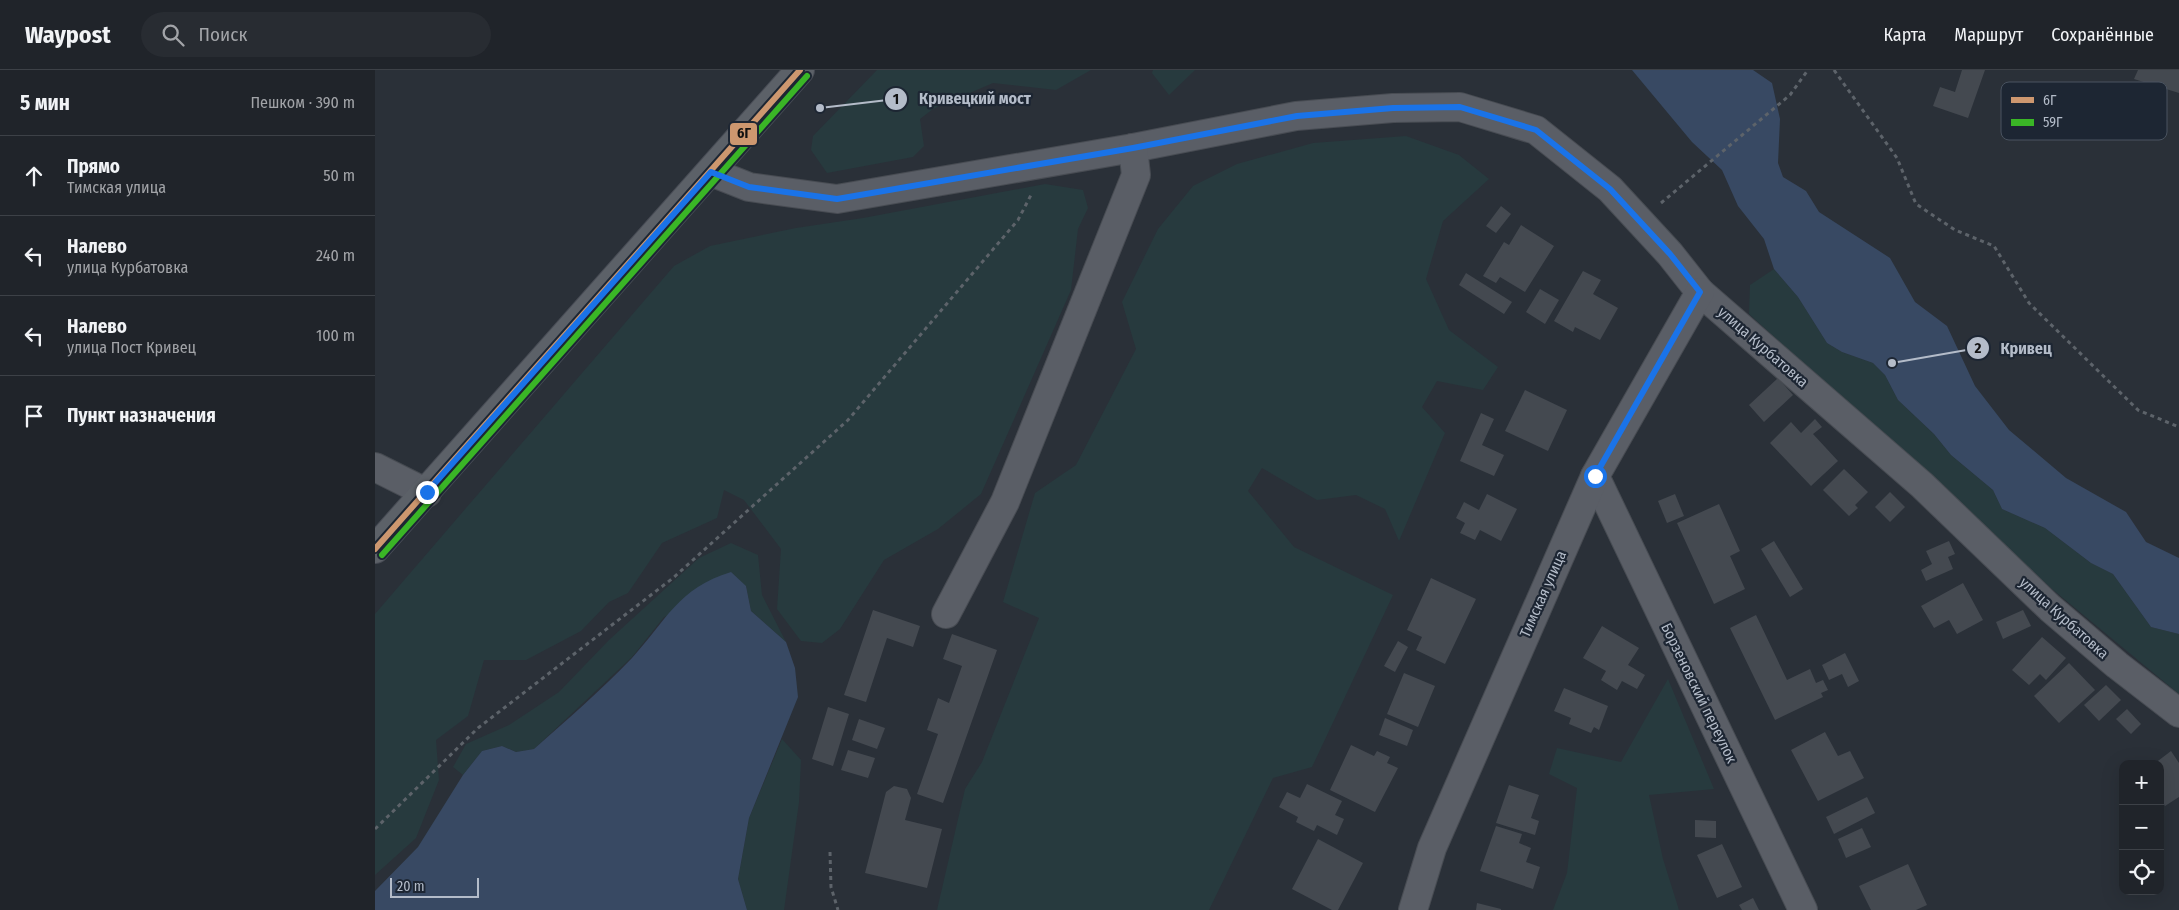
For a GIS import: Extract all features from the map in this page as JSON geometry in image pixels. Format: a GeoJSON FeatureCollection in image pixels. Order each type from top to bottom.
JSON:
{"type":"FeatureCollection","features":[{"type":"Feature","properties":{"kind":"main road"},"geometry":{"type":"LineString","coordinates":[[375,550],[800,70]]}},
{"type":"Feature","properties":{"kind":"street","name":"улица Курбатовка"},"geometry":{"type":"LineString","coordinates":[[711,172],[749,187],[837,199],[1050,163],[1297,116],[1393,108],[1460,107],[1536,130],[1610,189],[1670,254],[1700,292],[1921,485],[2050,608],[2117,666],[2179,713]]}},
{"type":"Feature","properties":{"kind":"street"},"geometry":{"type":"LineString","coordinates":[[946,614],[1005,502],[1136,175],[1133,148]]}},
{"type":"Feature","properties":{"kind":"street","name":"Тимская улица"},"geometry":{"type":"LineString","coordinates":[[1413,910],[1432,848],[1595,476],[1700,292]]}},
{"type":"Feature","properties":{"kind":"street"},"geometry":{"type":"LineString","coordinates":[[375,467],[427,492]]}},
{"type":"Feature","properties":{"kind":"street","name":"Борзеновский переулок"},"geometry":{"type":"LineString","coordinates":[[1595,476],[1803,910]]}},
{"type":"Feature","properties":{"kind":"path"},"geometry":{"type":"LineString","coordinates":[[1684,184],[1790,95],[1807,70]]}},
{"type":"Feature","properties":{"kind":"path"},"geometry":{"type":"LineString","coordinates":[[1834,70],[1897,158],[1916,204],[1955,230],[1994,246],[2035,310],[2139,410],[2179,428]]}},
{"type":"Feature","properties":{"kind":"path"},"geometry":{"type":"LineString","coordinates":[[375,829],[478,728],[673,578],[849,420],[1018,220],[1050,163]]}},
{"type":"Feature","properties":{"kind":"path"},"geometry":{"type":"LineString","coordinates":[[830,852],[831,887],[838,910]]}},
{"type":"Feature","properties":{"kind":"green space"},"geometry":{"type":"Polygon","coordinates":[[[877,70],[1091,70],[1056,90],[993,83],[933,109],[920,119],[924,146],[913,157],[827,173],[811,150],[813,136],[877,70]]]}},
{"type":"Feature","properties":{"kind":"green space"},"geometry":{"type":"Polygon","coordinates":[[[1153,70],[1195,70],[1169,95],[1152,73],[1153,70]]]}},
{"type":"Feature","properties":{"kind":"green space"},"geometry":{"type":"Polygon","coordinates":[[[1406,136],[1459,155],[1489,179],[1443,221],[1426,279],[1449,330],[1498,367],[1483,390],[1437,381],[1422,407],[1445,433],[1399,541],[1385,509],[1356,495],[1317,500],[1262,468],[1248,491],[1294,547],[1393,595],[1312,767],[1273,778],[1209,910],[937,910],[965,789],[982,762],[1039,618],[1003,602],[1035,493],[1076,465],[1136,349],[1122,302],[1158,229],[1193,186],[1237,164],[1313,143],[1406,136]]]}},
{"type":"Feature","properties":{"kind":"green space"},"geometry":{"type":"Polygon","coordinates":[[[1045,184],[1083,190],[1088,208],[1078,229],[1071,290],[981,494],[938,529],[884,560],[840,629],[822,643],[801,641],[777,609],[781,549],[744,500],[724,490],[717,518],[662,543],[628,593],[609,602],[581,631],[526,660],[484,660],[468,716],[436,740],[439,780],[416,838],[375,875],[375,614],[674,266],[710,246],[796,228],[863,218],[1045,184]]]}},
{"type":"Feature","properties":{"kind":"green space"},"geometry":{"type":"Polygon","coordinates":[[[1774,269],[1798,297],[1827,343],[1842,352],[1873,363],[1885,375],[1898,400],[1934,434],[1951,455],[1993,490],[2002,509],[2045,528],[2091,563],[2113,574],[2151,627],[2179,634],[2179,694],[2052,589],[1749,314],[1750,285],[1774,269]]]}},
{"type":"Feature","properties":{"kind":"green space"},"geometry":{"type":"Polygon","coordinates":[[[731,543],[758,555],[762,595],[786,642],[751,611],[746,586],[664,617],[632,657],[534,749],[516,752],[502,746],[482,751],[463,775],[453,767],[466,744],[509,725],[559,692],[609,640],[699,558],[731,543]]]}},
{"type":"Feature","properties":{"kind":"green space"},"geometry":{"type":"Polygon","coordinates":[[[1668,679],[1714,789],[1649,795],[1663,859],[1679,910],[1553,910],[1567,873],[1577,788],[1549,774],[1557,748],[1621,762],[1668,679]]]}},
{"type":"Feature","properties":{"kind":"green space"},"geometry":{"type":"Polygon","coordinates":[[[782,739],[801,760],[799,802],[784,910],[747,910],[738,879],[749,818],[782,739]]]}},
{"type":"Feature","properties":{"kind":"water"},"geometry":{"type":"Polygon","coordinates":[[[1632,70],[1753,70],[1772,83],[1780,119],[1778,163],[1783,177],[1806,191],[1819,212],[1890,258],[1915,302],[1947,326],[1975,386],[2009,430],[2066,478],[2126,512],[2146,542],[2179,558],[2179,634],[2151,627],[2113,574],[2091,563],[2045,528],[2002,509],[1993,490],[1951,455],[1934,434],[1898,400],[1885,375],[1873,363],[1842,352],[1827,343],[1798,297],[1774,269],[1764,239],[1738,206],[1722,170],[1692,142],[1632,70]]]}},
{"type":"Feature","properties":{"kind":"water"},"geometry":{"type":"Polygon","coordinates":[[[731,572],[746,586],[751,611],[786,642],[795,668],[798,697],[749,818],[738,879],[747,910],[375,910],[375,891],[418,847],[463,775],[482,751],[502,746],[516,752],[534,749],[584,705],[632,658],[685,596],[713,579],[731,572]]]}},
{"type":"Feature","properties":{"kind":"building"},"geometry":{"type":"Polygon","coordinates":[[[1962,70],[1985,70],[1968,118],[1933,106],[1940,87],[1955,92],[1962,70]]]}},
{"type":"Feature","properties":{"kind":"building"},"geometry":{"type":"Polygon","coordinates":[[[2138,70],[2179,70],[2179,93],[2167,89],[2167,82],[2144,82],[2134,79],[2138,70]]]}},
{"type":"Feature","properties":{"kind":"building"},"geometry":{"type":"Polygon","coordinates":[[[1501,206],[1511,214],[1496,233],[1486,226],[1501,206]]]}},
{"type":"Feature","properties":{"kind":"building"},"geometry":{"type":"Polygon","coordinates":[[[1521,225],[1554,246],[1525,292],[1500,277],[1496,283],[1483,276],[1504,242],[1509,245],[1521,225]]]}},
{"type":"Feature","properties":{"kind":"building"},"geometry":{"type":"Polygon","coordinates":[[[1583,271],[1601,280],[1593,294],[1618,308],[1600,340],[1575,327],[1573,332],[1554,321],[1583,271]]]}},
{"type":"Feature","properties":{"kind":"building"},"geometry":{"type":"Polygon","coordinates":[[[1466,273],[1512,302],[1504,314],[1459,285],[1466,273]]]}},
{"type":"Feature","properties":{"kind":"building"},"geometry":{"type":"Polygon","coordinates":[[[1540,289],[1559,300],[1545,324],[1526,312],[1540,289]]]}},
{"type":"Feature","properties":{"kind":"building"},"geometry":{"type":"Polygon","coordinates":[[[1778,378],[1793,395],[1764,422],[1749,405],[1778,378]]]}},
{"type":"Feature","properties":{"kind":"building"},"geometry":{"type":"Polygon","coordinates":[[[1525,390],[1567,410],[1548,451],[1505,431],[1525,390]]]}},
{"type":"Feature","properties":{"kind":"building"},"geometry":{"type":"Polygon","coordinates":[[[1481,413],[1494,419],[1482,445],[1504,455],[1494,476],[1460,461],[1481,413]]]}},
{"type":"Feature","properties":{"kind":"building"},"geometry":{"type":"Polygon","coordinates":[[[1815,419],[1822,427],[1813,434],[1838,461],[1811,486],[1770,443],[1791,422],[1801,433],[1815,419]]]}},
{"type":"Feature","properties":{"kind":"building"},"geometry":{"type":"Polygon","coordinates":[[[1844,469],[1868,492],[1855,505],[1858,508],[1849,516],[1823,490],[1844,469]]]}},
{"type":"Feature","properties":{"kind":"building"},"geometry":{"type":"Polygon","coordinates":[[[1890,492],[1905,507],[1890,522],[1875,507],[1890,492]]]}},
{"type":"Feature","properties":{"kind":"building"},"geometry":{"type":"Polygon","coordinates":[[[1487,494],[1517,509],[1501,541],[1480,530],[1475,540],[1460,533],[1465,523],[1456,518],[1464,502],[1479,510],[1487,494]]]}},
{"type":"Feature","properties":{"kind":"building"},"geometry":{"type":"Polygon","coordinates":[[[1675,494],[1684,516],[1667,523],[1658,501],[1675,494]]]}},
{"type":"Feature","properties":{"kind":"building"},"geometry":{"type":"Polygon","coordinates":[[[1719,504],[1740,551],[1730,556],[1745,589],[1714,604],[1677,523],[1719,504]]]}},
{"type":"Feature","properties":{"kind":"building"},"geometry":{"type":"Polygon","coordinates":[[[1774,541],[1803,589],[1790,597],[1761,549],[1774,541]]]}},
{"type":"Feature","properties":{"kind":"building"},"geometry":{"type":"Polygon","coordinates":[[[1949,541],[1955,554],[1948,557],[1953,569],[1926,581],[1921,570],[1932,564],[1926,551],[1949,541]]]}},
{"type":"Feature","properties":{"kind":"building"},"geometry":{"type":"Polygon","coordinates":[[[1431,578],[1476,599],[1445,664],[1416,650],[1422,637],[1407,630],[1431,578]]]}},
{"type":"Feature","properties":{"kind":"building"},"geometry":{"type":"Polygon","coordinates":[[[1963,583],[1983,620],[1957,634],[1949,620],[1934,628],[1921,606],[1963,583]]]}},
{"type":"Feature","properties":{"kind":"building"},"geometry":{"type":"Polygon","coordinates":[[[873,610],[920,626],[913,647],[887,638],[866,702],[844,695],[873,610]]]}},
{"type":"Feature","properties":{"kind":"building"},"geometry":{"type":"Polygon","coordinates":[[[2023,610],[2031,626],[2003,639],[1996,622],[2023,610]]]}},
{"type":"Feature","properties":{"kind":"building"},"geometry":{"type":"Polygon","coordinates":[[[1756,615],[1787,680],[1810,669],[1816,683],[1823,680],[1828,690],[1821,693],[1823,697],[1775,720],[1730,628],[1756,615]]]}},
{"type":"Feature","properties":{"kind":"building"},"geometry":{"type":"Polygon","coordinates":[[[1602,626],[1639,648],[1628,665],[1645,675],[1637,689],[1622,681],[1617,690],[1601,680],[1606,671],[1583,658],[1602,626]]]}},
{"type":"Feature","properties":{"kind":"building"},"geometry":{"type":"Polygon","coordinates":[[[952,634],[997,650],[943,803],[917,794],[938,734],[927,730],[938,698],[949,703],[962,666],[943,659],[952,634]]]}},
{"type":"Feature","properties":{"kind":"building"},"geometry":{"type":"Polygon","coordinates":[[[2042,637],[2066,658],[2046,680],[2040,674],[2029,685],[2012,670],[2042,637]]]}},
{"type":"Feature","properties":{"kind":"building"},"geometry":{"type":"Polygon","coordinates":[[[1398,641],[1408,647],[1395,672],[1384,666],[1398,641]]]}},
{"type":"Feature","properties":{"kind":"building"},"geometry":{"type":"Polygon","coordinates":[[[1845,653],[1859,681],[1848,687],[1842,674],[1829,680],[1822,665],[1845,653]]]}},
{"type":"Feature","properties":{"kind":"building"},"geometry":{"type":"Polygon","coordinates":[[[2069,663],[2095,690],[2059,723],[2034,696],[2069,663]]]}},
{"type":"Feature","properties":{"kind":"building"},"geometry":{"type":"Polygon","coordinates":[[[1404,673],[1435,686],[1418,727],[1387,714],[1404,673]]]}},
{"type":"Feature","properties":{"kind":"building"},"geometry":{"type":"Polygon","coordinates":[[[2106,685],[2121,700],[2099,721],[2084,705],[2106,685]]]}},
{"type":"Feature","properties":{"kind":"building"},"geometry":{"type":"Polygon","coordinates":[[[1564,688],[1608,706],[1599,730],[1594,727],[1591,733],[1569,724],[1571,718],[1554,711],[1564,688]]]}},
{"type":"Feature","properties":{"kind":"building"},"geometry":{"type":"Polygon","coordinates":[[[828,707],[849,714],[833,766],[812,759],[828,707]]]}},
{"type":"Feature","properties":{"kind":"building"},"geometry":{"type":"Polygon","coordinates":[[[2127,709],[2141,724],[2131,734],[2116,719],[2127,709]]]}},
{"type":"Feature","properties":{"kind":"building"},"geometry":{"type":"Polygon","coordinates":[[[1385,718],[1413,730],[1407,746],[1379,735],[1385,718]]]}},
{"type":"Feature","properties":{"kind":"building"},"geometry":{"type":"Polygon","coordinates":[[[859,719],[885,728],[877,749],[852,740],[859,719]]]}},
{"type":"Feature","properties":{"kind":"building"},"geometry":{"type":"Polygon","coordinates":[[[1825,732],[1838,756],[1850,751],[1864,778],[1818,801],[1791,750],[1825,732]]]}},
{"type":"Feature","properties":{"kind":"building"},"geometry":{"type":"Polygon","coordinates":[[[1351,745],[1374,756],[1377,751],[1390,757],[1387,763],[1398,768],[1375,812],[1330,790],[1351,745]]]}},
{"type":"Feature","properties":{"kind":"building"},"geometry":{"type":"Polygon","coordinates":[[[848,750],[875,758],[868,778],[841,770],[848,750]]]}},
{"type":"Feature","properties":{"kind":"building"},"geometry":{"type":"Polygon","coordinates":[[[2171,751],[2179,763],[2179,797],[2165,806],[2164,760],[2159,760],[2171,751]]]}},
{"type":"Feature","properties":{"kind":"building"},"geometry":{"type":"Polygon","coordinates":[[[1307,784],[1342,801],[1335,815],[1344,819],[1337,835],[1317,825],[1314,831],[1296,822],[1298,817],[1279,807],[1287,792],[1300,798],[1307,784]]]}},
{"type":"Feature","properties":{"kind":"building"},"geometry":{"type":"Polygon","coordinates":[[[1509,785],[1539,795],[1531,818],[1539,821],[1535,835],[1496,823],[1509,785]]]}},
{"type":"Feature","properties":{"kind":"building"},"geometry":{"type":"Polygon","coordinates":[[[894,786],[907,789],[911,798],[905,820],[942,829],[927,888],[865,873],[886,792],[894,786]]]}},
{"type":"Feature","properties":{"kind":"building"},"geometry":{"type":"Polygon","coordinates":[[[1867,797],[1875,813],[1834,834],[1826,817],[1867,797]]]}},
{"type":"Feature","properties":{"kind":"building"},"geometry":{"type":"Polygon","coordinates":[[[1695,820],[1716,821],[1716,838],[1695,837],[1695,820]]]}},
{"type":"Feature","properties":{"kind":"building"},"geometry":{"type":"Polygon","coordinates":[[[1496,826],[1522,834],[1519,843],[1531,848],[1526,862],[1540,867],[1533,889],[1480,871],[1496,826]]]}},
{"type":"Feature","properties":{"kind":"building"},"geometry":{"type":"Polygon","coordinates":[[[1862,828],[1871,847],[1846,858],[1838,839],[1862,828]]]}},
{"type":"Feature","properties":{"kind":"building"},"geometry":{"type":"Polygon","coordinates":[[[1318,839],[1363,863],[1338,910],[1332,910],[1292,889],[1318,839]]]}},
{"type":"Feature","properties":{"kind":"building"},"geometry":{"type":"Polygon","coordinates":[[[1722,844],[1742,887],[1717,898],[1697,855],[1722,844]]]}},
{"type":"Feature","properties":{"kind":"building"},"geometry":{"type":"Polygon","coordinates":[[[1908,864],[1927,905],[1916,910],[1871,910],[1859,886],[1908,864]]]}},
{"type":"Feature","properties":{"kind":"building"},"geometry":{"type":"Polygon","coordinates":[[[1753,898],[1759,910],[1742,910],[1739,905],[1753,898]]]}},
{"type":"Feature","properties":{"kind":"building"},"geometry":{"type":"Polygon","coordinates":[[[1477,903],[1501,909],[1501,910],[1476,910],[1477,903]]]}},
{"type":"Feature","properties":{"kind":"transit line","name":"6Г"},"geometry":{"type":"LineString","coordinates":[[375,549],[800,70]]}},
{"type":"Feature","properties":{"kind":"transit line","name":"59Г"},"geometry":{"type":"LineString","coordinates":[[382,555],[807,76]]}},
{"type":"Feature","properties":{"kind":"place","name":"Кривецкий мост"},"geometry":{"type":"Point","coordinates":[820,108]}},
{"type":"Feature","properties":{"kind":"place","name":"Кривец"},"geometry":{"type":"Point","coordinates":[1892,363]}},
{"type":"Feature","properties":{"kind":"route"},"geometry":{"type":"LineString","coordinates":[[427,492],[711,172],[749,187],[837,199],[1133,148],[1297,116],[1393,108],[1460,107],[1536,130],[1610,189],[1670,254],[1700,292],[1595,476]]}}]}
